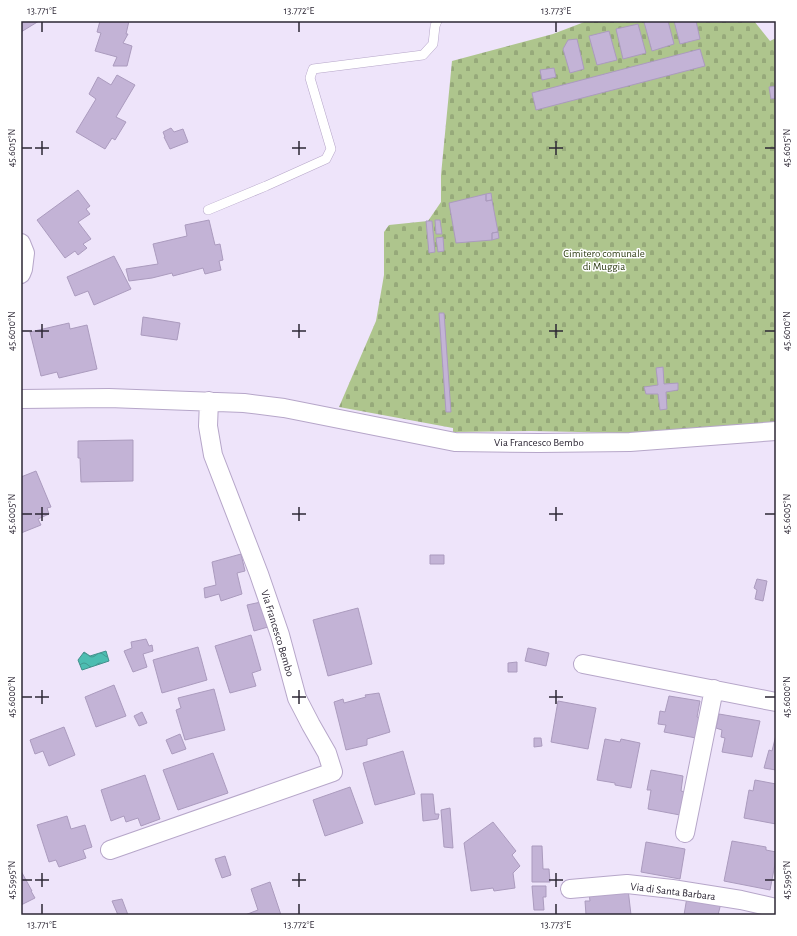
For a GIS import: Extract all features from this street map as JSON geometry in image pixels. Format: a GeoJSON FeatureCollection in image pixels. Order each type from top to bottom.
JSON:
{"type":"FeatureCollection","features":[{"type":"Feature","properties":{"kind":"street"},"geometry":{"type":"LineString","coordinates":[[21,243],[25,253],[21,274]]}},
{"type":"Feature","properties":{"kind":"street","name":"Via Francesco Bembo"},"geometry":{"type":"LineString","coordinates":[[21,399],[110,398],[244,403],[284,408],[455,442],[630,442],[776,431]]}},
{"type":"Feature","properties":{"kind":"street","name":"Via Francesco Bembo"},"geometry":{"type":"LineString","coordinates":[[110,850],[334,772],[327,753],[298,698],[280,635],[259,574],[213,456],[208,426],[209,401]]}},
{"type":"Feature","properties":{"kind":"street"},"geometry":{"type":"LineString","coordinates":[[583,664],[776,702]]}},
{"type":"Feature","properties":{"kind":"street"},"geometry":{"type":"LineString","coordinates":[[685,833],[714,689]]}},
{"type":"Feature","properties":{"kind":"street","name":"Via di Santa Barbara"},"geometry":{"type":"LineString","coordinates":[[570,889],[627,884],[695,892],[776,908]]}},
{"type":"Feature","properties":{"kind":"lane"},"geometry":{"type":"LineString","coordinates":[[208,210],[326,159],[331,149],[310,78],[313,69],[423,55],[433,44],[437,21]]}},
{"type":"Feature","properties":{"kind":"green space","name":"Cimitero comunale di Muggia"},"geometry":{"type":"Polygon","coordinates":[[[587,21],[754,21],[770,41],[776,38],[776,422],[626,433],[531,431],[453,432],[453,428],[339,407],[376,321],[384,275],[384,232],[389,225],[428,221],[441,202],[441,175],[452,61],[553,34],[587,21]]]}},
{"type":"Feature","properties":{"kind":"water"},"geometry":{"type":"Polygon","coordinates":[[[106,651],[109,661],[82,670],[78,660],[84,652],[90,656],[106,651]]]}},
{"type":"Feature","properties":{"kind":"building"},"geometry":{"type":"Polygon","coordinates":[[[21,21],[39,21],[21,32],[21,21]]]}},
{"type":"Feature","properties":{"kind":"building"},"geometry":{"type":"Polygon","coordinates":[[[100,21],[129,21],[126,34],[128,34],[123,43],[132,46],[127,66],[113,66],[117,57],[95,51],[101,33],[97,32],[100,21]]]}},
{"type":"Feature","properties":{"kind":"building"},"geometry":{"type":"Polygon","coordinates":[[[668,21],[674,44],[652,51],[644,22],[668,21]]]}},
{"type":"Feature","properties":{"kind":"building"},"geometry":{"type":"Polygon","coordinates":[[[674,21],[696,21],[700,39],[680,44],[674,21]]]}},
{"type":"Feature","properties":{"kind":"building"},"geometry":{"type":"Polygon","coordinates":[[[638,24],[646,53],[623,59],[616,29],[638,24]]]}},
{"type":"Feature","properties":{"kind":"building"},"geometry":{"type":"Polygon","coordinates":[[[609,31],[617,60],[597,65],[589,36],[609,31]]]}},
{"type":"Feature","properties":{"kind":"building"},"geometry":{"type":"Polygon","coordinates":[[[577,39],[584,69],[570,73],[563,49],[568,40],[577,39]]]}},
{"type":"Feature","properties":{"kind":"building"},"geometry":{"type":"Polygon","coordinates":[[[700,49],[705,66],[536,110],[532,93],[700,49]]]}},
{"type":"Feature","properties":{"kind":"building"},"geometry":{"type":"Polygon","coordinates":[[[554,68],[556,77],[542,80],[540,70],[554,68]]]}},
{"type":"Feature","properties":{"kind":"building"},"geometry":{"type":"Polygon","coordinates":[[[117,75],[135,85],[116,117],[126,122],[115,140],[112,138],[105,149],[76,132],[96,99],[89,94],[98,77],[111,85],[117,75]]]}},
{"type":"Feature","properties":{"kind":"building"},"geometry":{"type":"Polygon","coordinates":[[[776,86],[776,98],[771,99],[769,87],[776,86]]]}},
{"type":"Feature","properties":{"kind":"building"},"geometry":{"type":"Polygon","coordinates":[[[171,128],[174,132],[183,129],[188,142],[170,149],[163,132],[171,128]]]}},
{"type":"Feature","properties":{"kind":"building"},"geometry":{"type":"Polygon","coordinates":[[[78,190],[90,206],[86,209],[90,214],[78,222],[91,239],[83,244],[87,248],[78,255],[75,251],[65,258],[37,220],[78,190]]]}},
{"type":"Feature","properties":{"kind":"building"},"geometry":{"type":"Polygon","coordinates":[[[491,193],[492,200],[486,201],[486,194],[491,193]]]}},
{"type":"Feature","properties":{"kind":"building"},"geometry":{"type":"Polygon","coordinates":[[[486,194],[486,201],[492,200],[498,232],[492,233],[492,240],[456,243],[449,203],[486,194]]]}},
{"type":"Feature","properties":{"kind":"building"},"geometry":{"type":"Polygon","coordinates":[[[209,220],[215,245],[220,244],[223,260],[219,261],[221,270],[205,274],[203,268],[173,276],[172,273],[152,278],[129,281],[126,269],[158,264],[153,244],[187,236],[185,225],[209,220]]]}},
{"type":"Feature","properties":{"kind":"building"},"geometry":{"type":"Polygon","coordinates":[[[435,220],[440,220],[442,234],[436,234],[435,220]]]}},
{"type":"Feature","properties":{"kind":"building"},"geometry":{"type":"Polygon","coordinates":[[[426,221],[432,221],[435,252],[429,253],[426,221]]]}},
{"type":"Feature","properties":{"kind":"building"},"geometry":{"type":"Polygon","coordinates":[[[498,232],[499,238],[492,240],[492,233],[498,232]]]}},
{"type":"Feature","properties":{"kind":"building"},"geometry":{"type":"Polygon","coordinates":[[[443,237],[444,251],[438,252],[436,238],[443,237]]]}},
{"type":"Feature","properties":{"kind":"building"},"geometry":{"type":"Polygon","coordinates":[[[114,256],[131,289],[94,305],[88,291],[75,296],[67,277],[114,256]]]}},
{"type":"Feature","properties":{"kind":"building"},"geometry":{"type":"Polygon","coordinates":[[[439,313],[444,313],[451,412],[446,412],[439,313]]]}},
{"type":"Feature","properties":{"kind":"building"},"geometry":{"type":"Polygon","coordinates":[[[143,317],[180,323],[177,340],[141,335],[143,317]]]}},
{"type":"Feature","properties":{"kind":"building"},"geometry":{"type":"Polygon","coordinates":[[[69,323],[70,329],[87,325],[97,369],[59,378],[57,372],[41,376],[30,332],[69,323]]]}},
{"type":"Feature","properties":{"kind":"building"},"geometry":{"type":"Polygon","coordinates":[[[663,367],[664,384],[678,383],[678,390],[666,392],[667,409],[660,410],[658,394],[646,394],[644,387],[658,385],[656,368],[663,367]]]}},
{"type":"Feature","properties":{"kind":"building"},"geometry":{"type":"Polygon","coordinates":[[[133,440],[133,481],[81,482],[80,458],[78,458],[78,441],[133,440]]]}},
{"type":"Feature","properties":{"kind":"building"},"geometry":{"type":"Polygon","coordinates":[[[36,471],[51,507],[47,508],[49,514],[38,519],[41,525],[21,533],[21,477],[36,471]]]}},
{"type":"Feature","properties":{"kind":"building"},"geometry":{"type":"Polygon","coordinates":[[[241,554],[245,571],[237,573],[242,594],[221,601],[219,594],[205,598],[204,588],[216,585],[212,562],[241,554]]]}},
{"type":"Feature","properties":{"kind":"building"},"geometry":{"type":"Polygon","coordinates":[[[430,555],[444,555],[444,564],[430,564],[430,555]]]}},
{"type":"Feature","properties":{"kind":"building"},"geometry":{"type":"Polygon","coordinates":[[[757,579],[767,581],[763,601],[755,599],[757,590],[754,588],[757,579]]]}},
{"type":"Feature","properties":{"kind":"building"},"geometry":{"type":"Polygon","coordinates":[[[261,602],[268,627],[254,631],[247,605],[261,602]]]}},
{"type":"Feature","properties":{"kind":"building"},"geometry":{"type":"Polygon","coordinates":[[[358,608],[372,664],[328,676],[313,620],[358,608]]]}},
{"type":"Feature","properties":{"kind":"building"},"geometry":{"type":"Polygon","coordinates":[[[251,635],[261,670],[252,673],[256,686],[230,693],[215,646],[251,635]]]}},
{"type":"Feature","properties":{"kind":"building"},"geometry":{"type":"Polygon","coordinates":[[[146,639],[149,646],[152,645],[153,651],[143,654],[147,667],[133,672],[124,651],[132,648],[131,642],[146,639]]]}},
{"type":"Feature","properties":{"kind":"building"},"geometry":{"type":"Polygon","coordinates":[[[198,647],[207,680],[162,693],[153,660],[198,647]]]}},
{"type":"Feature","properties":{"kind":"building"},"geometry":{"type":"Polygon","coordinates":[[[528,648],[549,653],[546,666],[525,661],[528,648]]]}},
{"type":"Feature","properties":{"kind":"building"},"geometry":{"type":"Polygon","coordinates":[[[517,662],[517,672],[508,672],[508,663],[517,662]]]}},
{"type":"Feature","properties":{"kind":"building"},"geometry":{"type":"Polygon","coordinates":[[[114,685],[126,716],[96,727],[85,697],[114,685]]]}},
{"type":"Feature","properties":{"kind":"building"},"geometry":{"type":"Polygon","coordinates":[[[214,689],[225,730],[185,740],[176,710],[181,708],[178,698],[214,689]]]}},
{"type":"Feature","properties":{"kind":"building"},"geometry":{"type":"Polygon","coordinates":[[[379,693],[390,732],[367,739],[367,745],[346,750],[334,702],[343,699],[344,703],[366,697],[365,695],[379,693]]]}},
{"type":"Feature","properties":{"kind":"building"},"geometry":{"type":"Polygon","coordinates":[[[669,696],[700,701],[697,717],[700,718],[696,738],[664,732],[666,725],[658,724],[660,711],[665,712],[669,696]]]}},
{"type":"Feature","properties":{"kind":"building"},"geometry":{"type":"Polygon","coordinates":[[[558,701],[596,708],[588,749],[551,742],[558,701]]]}},
{"type":"Feature","properties":{"kind":"building"},"geometry":{"type":"Polygon","coordinates":[[[142,712],[147,723],[139,726],[134,716],[142,712]]]}},
{"type":"Feature","properties":{"kind":"building"},"geometry":{"type":"Polygon","coordinates":[[[719,714],[760,721],[752,757],[722,752],[725,738],[721,737],[722,730],[716,728],[719,714]]]}},
{"type":"Feature","properties":{"kind":"building"},"geometry":{"type":"Polygon","coordinates":[[[64,727],[75,755],[49,766],[43,751],[35,754],[30,740],[64,727]]]}},
{"type":"Feature","properties":{"kind":"building"},"geometry":{"type":"Polygon","coordinates":[[[180,734],[186,749],[172,754],[166,740],[180,734]]]}},
{"type":"Feature","properties":{"kind":"building"},"geometry":{"type":"Polygon","coordinates":[[[776,735],[776,770],[764,768],[769,750],[772,751],[776,735]]]}},
{"type":"Feature","properties":{"kind":"building"},"geometry":{"type":"Polygon","coordinates":[[[534,738],[541,738],[542,746],[534,747],[534,738]]]}},
{"type":"Feature","properties":{"kind":"building"},"geometry":{"type":"Polygon","coordinates":[[[605,739],[620,742],[621,739],[640,743],[631,788],[615,785],[615,783],[597,780],[605,739]]]}},
{"type":"Feature","properties":{"kind":"building"},"geometry":{"type":"Polygon","coordinates":[[[403,751],[415,794],[375,805],[363,763],[403,751]]]}},
{"type":"Feature","properties":{"kind":"building"},"geometry":{"type":"Polygon","coordinates":[[[213,753],[228,793],[178,810],[163,770],[213,753]]]}},
{"type":"Feature","properties":{"kind":"building"},"geometry":{"type":"Polygon","coordinates":[[[651,770],[683,776],[681,791],[685,792],[680,815],[648,809],[651,790],[647,790],[651,770]]]}},
{"type":"Feature","properties":{"kind":"building"},"geometry":{"type":"Polygon","coordinates":[[[145,775],[160,819],[141,826],[138,818],[126,822],[124,816],[111,821],[101,790],[145,775]]]}},
{"type":"Feature","properties":{"kind":"building"},"geometry":{"type":"Polygon","coordinates":[[[755,780],[776,784],[776,824],[744,818],[749,790],[753,791],[755,780]]]}},
{"type":"Feature","properties":{"kind":"building"},"geometry":{"type":"Polygon","coordinates":[[[350,787],[363,823],[325,836],[313,800],[350,787]]]}},
{"type":"Feature","properties":{"kind":"building"},"geometry":{"type":"Polygon","coordinates":[[[421,794],[433,794],[435,814],[439,814],[438,819],[423,821],[421,794]]]}},
{"type":"Feature","properties":{"kind":"building"},"geometry":{"type":"Polygon","coordinates":[[[450,808],[453,848],[444,847],[441,810],[450,808]]]}},
{"type":"Feature","properties":{"kind":"building"},"geometry":{"type":"Polygon","coordinates":[[[67,816],[71,829],[85,825],[92,847],[83,850],[86,858],[59,867],[56,860],[49,862],[37,825],[67,816]]]}},
{"type":"Feature","properties":{"kind":"building"},"geometry":{"type":"Polygon","coordinates":[[[493,822],[516,851],[512,855],[520,866],[513,873],[515,888],[494,891],[493,888],[471,891],[464,843],[493,822]]]}},
{"type":"Feature","properties":{"kind":"building"},"geometry":{"type":"Polygon","coordinates":[[[732,841],[766,847],[766,850],[776,852],[770,890],[724,881],[732,841]]]}},
{"type":"Feature","properties":{"kind":"building"},"geometry":{"type":"Polygon","coordinates":[[[646,842],[685,849],[680,879],[641,872],[646,842]]]}},
{"type":"Feature","properties":{"kind":"building"},"geometry":{"type":"Polygon","coordinates":[[[532,846],[542,846],[543,869],[549,869],[550,882],[532,882],[532,846]]]}},
{"type":"Feature","properties":{"kind":"building"},"geometry":{"type":"Polygon","coordinates":[[[225,856],[231,875],[222,878],[215,859],[225,856]]]}},
{"type":"Feature","properties":{"kind":"building"},"geometry":{"type":"Polygon","coordinates":[[[21,871],[35,898],[21,905],[21,871]]]}},
{"type":"Feature","properties":{"kind":"building"},"geometry":{"type":"Polygon","coordinates":[[[270,882],[281,915],[245,915],[258,910],[251,889],[270,882]]]}},
{"type":"Feature","properties":{"kind":"building"},"geometry":{"type":"Polygon","coordinates":[[[532,886],[546,886],[546,897],[543,897],[544,910],[534,910],[532,886]]]}},
{"type":"Feature","properties":{"kind":"building"},"geometry":{"type":"Polygon","coordinates":[[[628,889],[631,915],[586,915],[585,901],[590,901],[589,893],[628,889]]]}},
{"type":"Feature","properties":{"kind":"building"},"geometry":{"type":"Polygon","coordinates":[[[687,897],[721,903],[718,915],[684,915],[687,897]]]}},
{"type":"Feature","properties":{"kind":"building"},"geometry":{"type":"Polygon","coordinates":[[[122,899],[128,915],[118,915],[112,901],[122,899]]]}}]}
